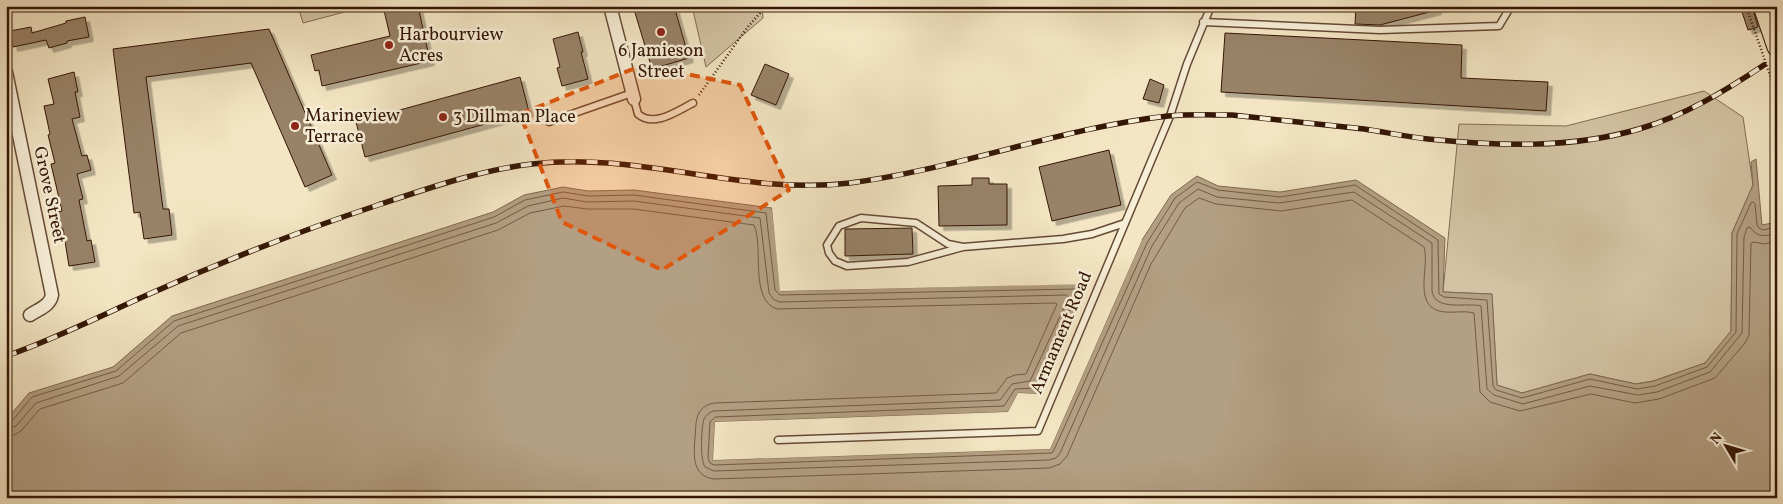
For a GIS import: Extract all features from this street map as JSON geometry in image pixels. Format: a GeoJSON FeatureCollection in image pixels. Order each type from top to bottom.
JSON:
{"type":"FeatureCollection","features":[{"type":"Feature","properties":{"kind":"main road"},"geometry":{"type":"LineString","coordinates":[[1763,6],[1777,47]]}},
{"type":"Feature","properties":{"kind":"street"},"geometry":{"type":"LineString","coordinates":[[610,6],[633,96]]}},
{"type":"Feature","properties":{"kind":"street","name":"Grove Street"},"geometry":{"type":"LineString","coordinates":[[6,72],[52,295],[51,300],[46,306],[30,314]]}},
{"type":"Feature","properties":{"kind":"lane","name":"Armament Road"},"geometry":{"type":"LineString","coordinates":[[778,440],[1038,431],[1170,116],[1203,22],[1211,6]]}},
{"type":"Feature","properties":{"kind":"lane"},"geometry":{"type":"LineString","coordinates":[[1203,22],[1380,30],[1500,26],[1510,6]]}},
{"type":"Feature","properties":{"kind":"lane"},"geometry":{"type":"LineString","coordinates":[[549,122],[633,96],[638,114],[646,119],[663,118],[693,103]]}},
{"type":"Feature","properties":{"kind":"lane"},"geometry":{"type":"LineString","coordinates":[[963,247],[948,244],[916,223],[861,218],[839,226],[827,245],[829,254],[835,261],[847,266],[908,262],[963,247],[1064,239],[1092,234],[1125,223]]}},
{"type":"Feature","properties":{"kind":"path"},"geometry":{"type":"LineString","coordinates":[[693,103],[746,28],[766,6]]}},
{"type":"Feature","properties":{"kind":"path"},"geometry":{"type":"LineString","coordinates":[[1746,6],[1777,95]]}},
{"type":"Feature","properties":{"kind":"highlighted area"},"geometry":{"type":"Polygon","coordinates":[[[643,65],[740,85],[789,190],[662,270],[562,222],[520,114],[643,65]]]}},
{"type":"Feature","properties":{"kind":"shaded area"},"geometry":{"type":"Polygon","coordinates":[[[298,6],[356,6],[356,9],[303,23],[298,6]]]}},
{"type":"Feature","properties":{"kind":"shaded area"},"geometry":{"type":"Polygon","coordinates":[[[692,6],[762,6],[763,18],[706,67],[692,6]]]}},
{"type":"Feature","properties":{"kind":"shaded area"},"geometry":{"type":"Polygon","coordinates":[[[1704,91],[1743,117],[1753,185],[1732,233],[1731,331],[1705,363],[1653,381],[1636,384],[1590,374],[1522,393],[1497,385],[1492,294],[1443,292],[1459,124],[1566,126],[1704,91]]]}},
{"type":"Feature","properties":{"kind":"water"},"geometry":{"type":"Polygon","coordinates":[[[1756,159],[1762,225],[1777,222],[1777,498],[6,498],[6,420],[29,393],[113,367],[172,316],[493,212],[524,195],[563,187],[588,191],[634,190],[772,208],[781,291],[1088,283],[1037,394],[1018,393],[1008,412],[715,422],[713,460],[1050,449],[1142,240],[1171,195],[1197,176],[1218,186],[1280,192],[1356,180],[1445,238],[1443,292],[1492,294],[1497,385],[1522,393],[1590,374],[1636,384],[1654,381],[1705,363],[1731,331],[1732,233],[1753,185],[1751,162],[1756,159]]]}},
{"type":"Feature","properties":{"kind":"pier"},"geometry":{"type":"Polygon","coordinates":[[[772,208],[775,209],[783,288],[1088,281],[1091,284],[1039,395],[1019,396],[1009,414],[717,424],[716,457],[1048,447],[1132,255],[1140,240],[1142,240],[1050,449],[713,460],[715,422],[1008,412],[1018,393],[1037,394],[1088,284],[780,291],[772,208]]]}},
{"type":"Feature","properties":{"kind":"building","name":"Harbourview Acres"},"geometry":{"type":"Polygon","coordinates":[[[383,6],[418,6],[430,61],[322,86],[319,70],[315,71],[311,55],[390,36],[383,6]]]}},
{"type":"Feature","properties":{"kind":"building","name":"6 Jamieson Street"},"geometry":{"type":"Polygon","coordinates":[[[633,6],[674,6],[689,58],[652,69],[633,6]]]}},
{"type":"Feature","properties":{"kind":"building"},"geometry":{"type":"Polygon","coordinates":[[[1356,6],[1437,6],[1437,10],[1380,25],[1355,24],[1356,6]]]}},
{"type":"Feature","properties":{"kind":"building"},"geometry":{"type":"Polygon","coordinates":[[[1740,6],[1752,6],[1758,27],[1748,30],[1740,6]]]}},
{"type":"Feature","properties":{"kind":"building"},"geometry":{"type":"Polygon","coordinates":[[[85,17],[89,37],[67,41],[67,43],[49,48],[46,40],[13,47],[10,31],[31,27],[32,33],[66,23],[66,21],[85,17]]]}},
{"type":"Feature","properties":{"kind":"building","name":"Marineview Terrace"},"geometry":{"type":"Polygon","coordinates":[[[269,29],[332,175],[305,187],[251,63],[146,77],[163,209],[169,209],[172,235],[144,239],[140,212],[134,213],[113,49],[269,29]]]}},
{"type":"Feature","properties":{"kind":"building"},"geometry":{"type":"Polygon","coordinates":[[[578,32],[588,79],[562,86],[557,68],[560,67],[553,39],[578,32]]]}},
{"type":"Feature","properties":{"kind":"building"},"geometry":{"type":"Polygon","coordinates":[[[1225,33],[1462,45],[1461,78],[1548,82],[1546,111],[1221,92],[1225,33]]]}},
{"type":"Feature","properties":{"kind":"building"},"geometry":{"type":"Polygon","coordinates":[[[765,64],[789,74],[776,105],[751,95],[765,64]]]}},
{"type":"Feature","properties":{"kind":"building"},"geometry":{"type":"Polygon","coordinates":[[[74,72],[78,92],[75,92],[80,117],[72,119],[82,156],[87,155],[91,170],[77,174],[83,199],[79,200],[87,241],[91,240],[95,262],[69,266],[63,229],[55,230],[51,213],[62,211],[51,164],[55,163],[48,135],[50,134],[44,106],[54,104],[48,79],[74,72]]]}},
{"type":"Feature","properties":{"kind":"building","name":"3 Dillman Place"},"geometry":{"type":"Polygon","coordinates":[[[520,77],[529,112],[365,157],[356,122],[520,77]]]}},
{"type":"Feature","properties":{"kind":"building"},"geometry":{"type":"Polygon","coordinates":[[[1150,79],[1164,85],[1159,103],[1143,99],[1150,79]]]}},
{"type":"Feature","properties":{"kind":"building"},"geometry":{"type":"Polygon","coordinates":[[[1109,150],[1121,205],[1052,221],[1039,167],[1109,150]]]}},
{"type":"Feature","properties":{"kind":"building"},"geometry":{"type":"Polygon","coordinates":[[[972,178],[989,178],[989,184],[1007,184],[1007,225],[939,226],[938,186],[972,185],[972,178]]]}},
{"type":"Feature","properties":{"kind":"building"},"geometry":{"type":"Polygon","coordinates":[[[912,228],[913,254],[845,256],[845,229],[912,228]]]}},
{"type":"Feature","properties":{"kind":"railway"},"geometry":{"type":"LineString","coordinates":[[6,356],[60,335],[204,270],[291,236],[435,186],[513,167],[572,162],[612,163],[770,184],[850,183],[890,177],[1128,122],[1168,116],[1192,115],[1232,115],[1454,141],[1508,144],[1561,143],[1613,135],[1656,124],[1704,102],[1764,65]]}},
{"type":"Feature","properties":{"kind":"place","name":"6 Jamieson Street"},"geometry":{"type":"Point","coordinates":[661,32]}},
{"type":"Feature","properties":{"kind":"place","name":"Harbourview Acres"},"geometry":{"type":"Point","coordinates":[389,45]}},
{"type":"Feature","properties":{"kind":"place","name":"3 Dillman Place"},"geometry":{"type":"Point","coordinates":[443,117]}},
{"type":"Feature","properties":{"kind":"place","name":"Marineview Terrace"},"geometry":{"type":"Point","coordinates":[295,126]}}]}
